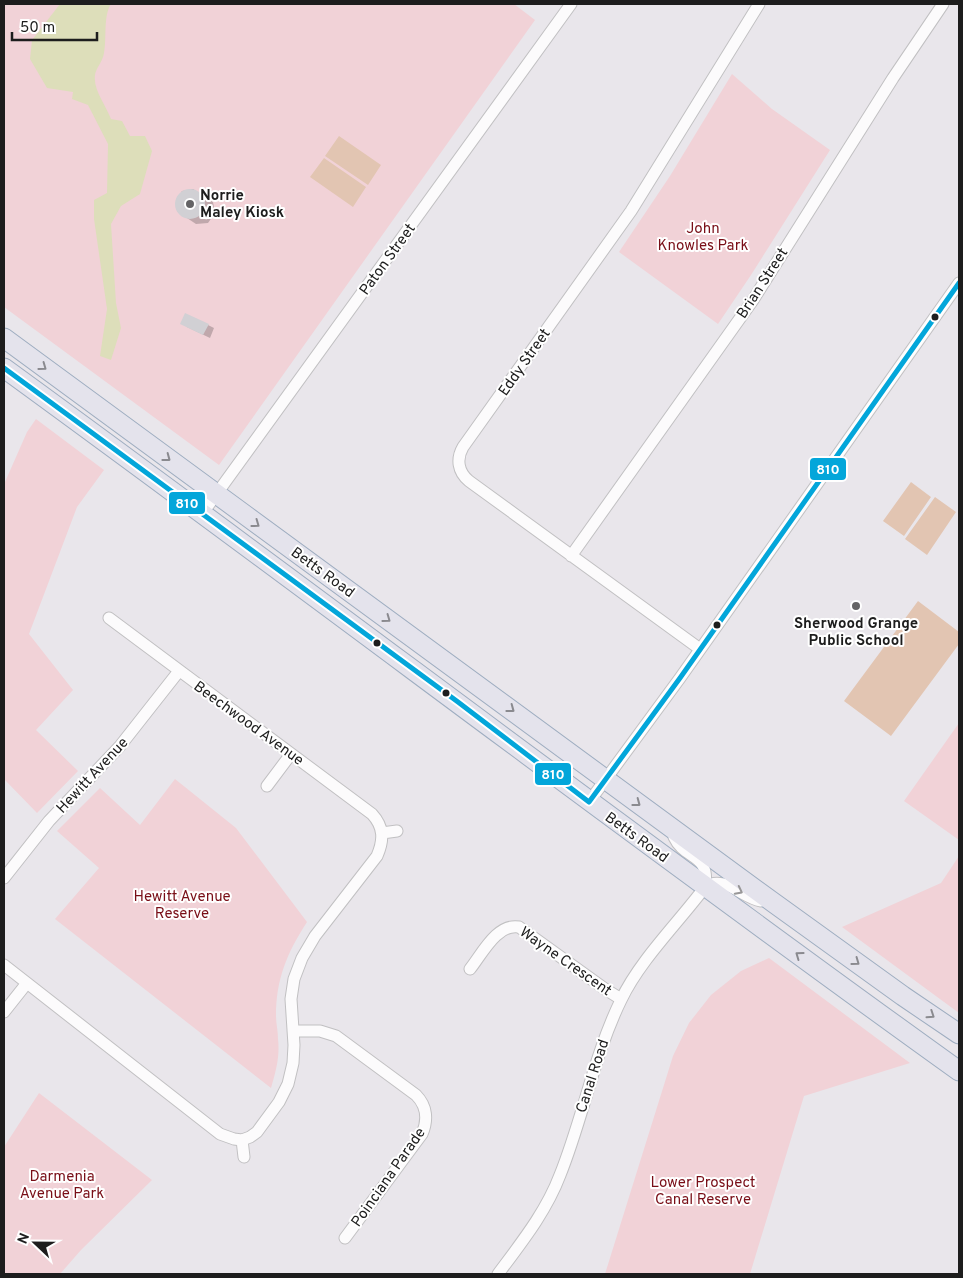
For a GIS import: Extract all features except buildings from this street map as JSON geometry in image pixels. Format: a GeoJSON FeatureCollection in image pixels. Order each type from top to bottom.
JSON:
{"type":"FeatureCollection","features":[{"type":"Feature","properties":{"kind":"highway","name":"Betts Road"},"geometry":{"type":"LineString","coordinates":[[4,338],[774,903],[959,1034]]}},
{"type":"Feature","properties":{"kind":"highway","name":"Betts Road"},"geometry":{"type":"LineString","coordinates":[[4,368],[458,702],[704,887],[959,1071]]}},
{"type":"Feature","properties":{"kind":"street","name":"Paton Street"},"geometry":{"type":"LineString","coordinates":[[202,514],[571,4]]}},
{"type":"Feature","properties":{"kind":"street","name":"Brian Street"},"geometry":{"type":"LineString","coordinates":[[571,556],[753,300],[942,4]]}},
{"type":"Feature","properties":{"kind":"street","name":"Eddy Street"},"geometry":{"type":"LineString","coordinates":[[700,649],[464,477],[459,466],[459,456],[463,447],[634,206],[754,6]]}},
{"type":"Feature","properties":{"kind":"street"},"geometry":{"type":"LineString","coordinates":[[589,802],[700,649],[959,283]]}},
{"type":"Feature","properties":{"kind":"street","name":"Beechwood Avenue"},"geometry":{"type":"LineString","coordinates":[[109,618],[372,814],[379,822],[382,833]]}},
{"type":"Feature","properties":{"kind":"street","name":"Hewitt Avenue"},"geometry":{"type":"LineString","coordinates":[[4,878],[48,821],[120,746],[180,671]]}},
{"type":"Feature","properties":{"kind":"street"},"geometry":{"type":"LineString","coordinates":[[267,786],[292,754]]}},
{"type":"Feature","properties":{"kind":"street"},"geometry":{"type":"LineString","coordinates":[[669,826],[677,843],[704,867],[706,876],[704,887]]}},
{"type":"Feature","properties":{"kind":"street"},"geometry":{"type":"LineString","coordinates":[[4,965],[220,1134],[242,1140],[258,1132],[282,1098],[288,1084],[293,1063],[291,999],[294,979],[302,958],[314,936],[377,856],[382,843],[382,833],[397,831]]}},
{"type":"Feature","properties":{"kind":"street"},"geometry":{"type":"LineString","coordinates":[[704,887],[710,883],[719,883],[757,900],[774,903]]}},
{"type":"Feature","properties":{"kind":"street","name":"Canal Road"},"geometry":{"type":"LineString","coordinates":[[498,1274],[537,1220],[560,1175],[606,1034],[621,998],[644,964],[704,887]]}},
{"type":"Feature","properties":{"kind":"street","name":"Wayne Crescent"},"geometry":{"type":"LineString","coordinates":[[470,969],[498,933],[510,922],[522,928],[605,989],[621,998]]}},
{"type":"Feature","properties":{"kind":"street"},"geometry":{"type":"LineString","coordinates":[[4,1012],[27,983]]}},
{"type":"Feature","properties":{"kind":"street","name":"Poinciana Parade"},"geometry":{"type":"LineString","coordinates":[[293,1031],[320,1030],[340,1039],[416,1095],[426,1114],[422,1134],[345,1238]]}},
{"type":"Feature","properties":{"kind":"street","name":"Poinciana Parade"},"geometry":{"type":"LineString","coordinates":[[426,1114],[438,1112]]}},
{"type":"Feature","properties":{"kind":"street"},"geometry":{"type":"LineString","coordinates":[[242,1140],[244,1157]]}},
{"type":"Feature","properties":{"kind":"green space"},"geometry":{"type":"Polygon","coordinates":[[[4,4],[514,4],[535,20],[219,465],[4,307],[4,4]]]}},
{"type":"Feature","properties":{"kind":"green space","name":"John Knowles Park"},"geometry":{"type":"Polygon","coordinates":[[[732,74],[772,109],[830,150],[718,324],[619,252],[670,176],[732,74]]]}},
{"type":"Feature","properties":{"kind":"green space"},"geometry":{"type":"Polygon","coordinates":[[[36,419],[104,470],[77,507],[29,634],[73,690],[36,730],[78,771],[37,813],[4,779],[5,482],[27,432],[36,419]]]}},
{"type":"Feature","properties":{"kind":"green space"},"geometry":{"type":"Polygon","coordinates":[[[959,723],[959,840],[904,801],[959,723]]]}},
{"type":"Feature","properties":{"kind":"green space","name":"Hewitt Avenue Reserve"},"geometry":{"type":"Polygon","coordinates":[[[175,779],[236,828],[307,922],[288,956],[278,990],[276,1016],[278,1057],[271,1088],[55,919],[99,868],[57,831],[100,788],[140,825],[175,779]]]}},
{"type":"Feature","properties":{"kind":"green space"},"geometry":{"type":"Polygon","coordinates":[[[959,856],[959,1013],[842,927],[941,883],[959,856]]]}},
{"type":"Feature","properties":{"kind":"green space","name":"Lower Prospect Canal Reserve"},"geometry":{"type":"Polygon","coordinates":[[[769,958],[910,1063],[804,1096],[750,1274],[605,1274],[673,1056],[689,1023],[711,995],[741,971],[769,958]]]}},
{"type":"Feature","properties":{"kind":"green space","name":"Darmenia Avenue Park"},"geometry":{"type":"Polygon","coordinates":[[[39,1093],[152,1180],[81,1250],[60,1274],[4,1274],[4,1147],[39,1093]]]}},
{"type":"Feature","properties":{"kind":"shaded area"},"geometry":{"type":"Polygon","coordinates":[[[60,4],[111,4],[107,15],[103,56],[95,75],[96,86],[111,119],[122,121],[130,136],[145,136],[152,151],[140,194],[121,206],[111,224],[116,303],[121,328],[111,360],[100,356],[107,309],[94,219],[94,200],[107,193],[108,144],[88,105],[72,99],[73,92],[47,88],[30,59],[32,40],[60,4]]]}},
{"type":"Feature","properties":{"kind":"shaded area"},"geometry":{"type":"Polygon","coordinates":[[[339,136],[381,165],[368,185],[325,156],[339,136]]]}},
{"type":"Feature","properties":{"kind":"shaded area"},"geometry":{"type":"Polygon","coordinates":[[[324,158],[366,187],[353,207],[310,177],[324,158]]]}},
{"type":"Feature","properties":{"kind":"shaded area"},"geometry":{"type":"Polygon","coordinates":[[[911,482],[931,497],[904,536],[883,521],[911,482]]]}},
{"type":"Feature","properties":{"kind":"shaded area"},"geometry":{"type":"Polygon","coordinates":[[[935,497],[956,512],[927,555],[905,539],[935,497]]]}},
{"type":"Feature","properties":{"kind":"shaded area"},"geometry":{"type":"Polygon","coordinates":[[[918,601],[959,632],[959,644],[891,736],[844,701],[918,601]]]}},
{"type":"Feature","properties":{"kind":"transit line","name":"810"},"geometry":{"type":"LineString","coordinates":[[4,368],[458,702],[589,802],[680,678],[959,283]]}},
{"type":"Feature","properties":{"kind":"place","name":"Norrie Maley Kiosk"},"geometry":{"type":"Point","coordinates":[190,204]}},
{"type":"Feature","properties":{"kind":"place","name":"Sherwood Grange Public School"},"geometry":{"type":"Point","coordinates":[856,606]}}]}
